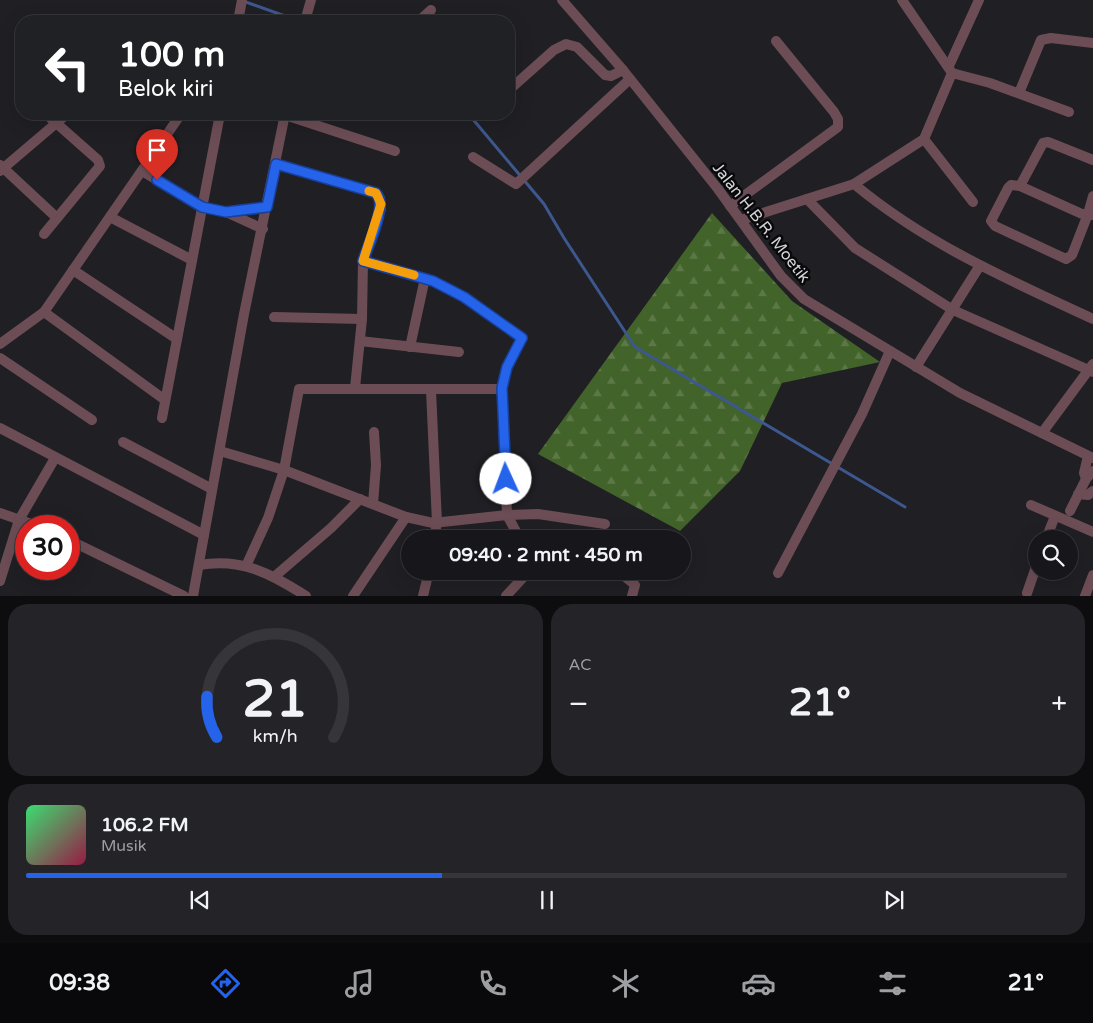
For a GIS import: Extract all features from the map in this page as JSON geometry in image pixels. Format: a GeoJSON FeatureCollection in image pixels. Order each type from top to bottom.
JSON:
{"type":"FeatureCollection","features":[{"type":"Feature","properties":{"kind":"street"},"geometry":{"type":"LineString","coordinates":[[239,15],[242,0]]}},
{"type":"Feature","properties":{"kind":"street","name":"Jalan H.B.R. Moetik"},"geometry":{"type":"LineString","coordinates":[[562,0],[623,70],[741,220],[781,276],[799,294],[960,393],[1091,457]]}},
{"type":"Feature","properties":{"kind":"street"},"geometry":{"type":"LineString","coordinates":[[902,0],[950,69],[1069,112]]}},
{"type":"Feature","properties":{"kind":"street"},"geometry":{"type":"LineString","coordinates":[[741,220],[854,184],[924,139],[950,69],[979,0]]}},
{"type":"Feature","properties":{"kind":"street"},"geometry":{"type":"LineString","coordinates":[[426,15],[431,10]]}},
{"type":"Feature","properties":{"kind":"street"},"geometry":{"type":"LineString","coordinates":[[1020,93],[1041,40],[1051,38],[1093,43]]}},
{"type":"Feature","properties":{"kind":"street"},"geometry":{"type":"LineString","coordinates":[[730,206],[838,127],[838,120],[834,112],[776,41]]}},
{"type":"Feature","properties":{"kind":"street"},"geometry":{"type":"LineString","coordinates":[[515,85],[554,50],[566,44],[577,47],[605,75],[611,76],[623,70]]}},
{"type":"Feature","properties":{"kind":"street"},"geometry":{"type":"LineString","coordinates":[[473,157],[513,183],[522,179],[572,129],[630,79]]}},
{"type":"Feature","properties":{"kind":"street"},"geometry":{"type":"LineString","coordinates":[[44,234],[100,166],[98,160],[52,120]]}},
{"type":"Feature","properties":{"kind":"street"},"geometry":{"type":"LineString","coordinates":[[57,218],[1,168],[60,120]]}},
{"type":"Feature","properties":{"kind":"street"},"geometry":{"type":"LineString","coordinates":[[0,344],[44,312],[177,120]]}},
{"type":"Feature","properties":{"kind":"street"},"geometry":{"type":"LineString","coordinates":[[162,418],[219,120]]}},
{"type":"Feature","properties":{"kind":"street"},"geometry":{"type":"LineString","coordinates":[[193,596],[244,314],[284,120]]}},
{"type":"Feature","properties":{"kind":"street"},"geometry":{"type":"LineString","coordinates":[[303,120],[396,151]]}},
{"type":"Feature","properties":{"kind":"street"},"geometry":{"type":"LineString","coordinates":[[924,139],[973,202]]}},
{"type":"Feature","properties":{"kind":"street"},"geometry":{"type":"LineString","coordinates":[[1020,186],[1040,146],[1045,142],[1093,160]]}},
{"type":"Feature","properties":{"kind":"street"},"geometry":{"type":"LineString","coordinates":[[276,164],[373,192],[379,196],[381,209],[363,261],[362,319],[355,388]]}},
{"type":"Feature","properties":{"kind":"street"},"geometry":{"type":"LineString","coordinates":[[142,171],[202,207],[226,212],[263,229]]}},
{"type":"Feature","properties":{"kind":"street"},"geometry":{"type":"LineString","coordinates":[[854,184],[891,214],[979,267],[1093,319]]}},
{"type":"Feature","properties":{"kind":"street"},"geometry":{"type":"LineString","coordinates":[[1090,214],[1072,211],[1020,186],[1011,185],[992,219],[992,223],[1064,258],[1072,255],[1090,214],[1093,196]]}},
{"type":"Feature","properties":{"kind":"street"},"geometry":{"type":"LineString","coordinates":[[807,199],[855,248],[953,310],[1092,369],[1042,433]]}},
{"type":"Feature","properties":{"kind":"street"},"geometry":{"type":"LineString","coordinates":[[226,212],[267,207]]}},
{"type":"Feature","properties":{"kind":"street"},"geometry":{"type":"LineString","coordinates":[[110,217],[192,260]]}},
{"type":"Feature","properties":{"kind":"street"},"geometry":{"type":"LineString","coordinates":[[363,261],[425,278],[464,297],[522,338],[507,367],[502,388],[507,515],[515,530]]}},
{"type":"Feature","properties":{"kind":"street"},"geometry":{"type":"LineString","coordinates":[[916,367],[979,267]]}},
{"type":"Feature","properties":{"kind":"street"},"geometry":{"type":"LineString","coordinates":[[73,270],[177,339]]}},
{"type":"Feature","properties":{"kind":"street"},"geometry":{"type":"LineString","coordinates":[[410,346],[416,309],[425,278]]}},
{"type":"Feature","properties":{"kind":"street"},"geometry":{"type":"LineString","coordinates":[[44,312],[165,400]]}},
{"type":"Feature","properties":{"kind":"street"},"geometry":{"type":"LineString","coordinates":[[274,317],[362,319]]}},
{"type":"Feature","properties":{"kind":"street"},"geometry":{"type":"LineString","coordinates":[[360,341],[459,352]]}},
{"type":"Feature","properties":{"kind":"street"},"geometry":{"type":"LineString","coordinates":[[778,572],[844,449],[890,351]]}},
{"type":"Feature","properties":{"kind":"street"},"geometry":{"type":"LineString","coordinates":[[0,358],[92,420]]}},
{"type":"Feature","properties":{"kind":"street"},"geometry":{"type":"LineString","coordinates":[[246,566],[268,518],[284,470],[299,389],[430,390],[502,388]]}},
{"type":"Feature","properties":{"kind":"street"},"geometry":{"type":"LineString","coordinates":[[430,390],[437,523],[436,530]]}},
{"type":"Feature","properties":{"kind":"street"},"geometry":{"type":"LineString","coordinates":[[0,428],[204,535]]}},
{"type":"Feature","properties":{"kind":"street"},"geometry":{"type":"LineString","coordinates":[[374,432],[376,465],[374,504]]}},
{"type":"Feature","properties":{"kind":"street"},"geometry":{"type":"LineString","coordinates":[[123,442],[212,489]]}},
{"type":"Feature","properties":{"kind":"street"},"geometry":{"type":"LineString","coordinates":[[220,451],[284,470],[406,517],[437,523],[507,515],[538,514],[605,524]]}},
{"type":"Feature","properties":{"kind":"street"},"geometry":{"type":"LineString","coordinates":[[1086,479],[1084,473],[1091,457]]}},
{"type":"Feature","properties":{"kind":"street"},"geometry":{"type":"LineString","coordinates":[[22,515],[55,458]]}},
{"type":"Feature","properties":{"kind":"street"},"geometry":{"type":"LineString","coordinates":[[1070,511],[1086,479],[1093,471]]}},
{"type":"Feature","properties":{"kind":"street"},"geometry":{"type":"LineString","coordinates":[[1078,494],[1088,495],[1093,491]]}},
{"type":"Feature","properties":{"kind":"street"},"geometry":{"type":"LineString","coordinates":[[274,577],[331,528],[360,499]]}},
{"type":"Feature","properties":{"kind":"street"},"geometry":{"type":"LineString","coordinates":[[1031,505],[1093,532]]}},
{"type":"Feature","properties":{"kind":"street"},"geometry":{"type":"LineString","coordinates":[[0,513],[15,519]]}},
{"type":"Feature","properties":{"kind":"street"},"geometry":{"type":"LineString","coordinates":[[1050,530],[1055,516]]}},
{"type":"Feature","properties":{"kind":"street"},"geometry":{"type":"LineString","coordinates":[[353,596],[406,517]]}},
{"type":"Feature","properties":{"kind":"street"},"geometry":{"type":"LineString","coordinates":[[0,581],[3,564],[15,531]]}},
{"type":"Feature","properties":{"kind":"street"},"geometry":{"type":"LineString","coordinates":[[80,545],[184,596]]}},
{"type":"Feature","properties":{"kind":"street"},"geometry":{"type":"LineString","coordinates":[[199,565],[228,562],[246,566],[274,577],[306,596]]}},
{"type":"Feature","properties":{"kind":"street"},"geometry":{"type":"LineString","coordinates":[[1085,596],[1093,575]]}},
{"type":"Feature","properties":{"kind":"street"},"geometry":{"type":"LineString","coordinates":[[423,596],[426,580]]}},
{"type":"Feature","properties":{"kind":"street"},"geometry":{"type":"LineString","coordinates":[[506,596],[520,580]]}},
{"type":"Feature","properties":{"kind":"street"},"geometry":{"type":"LineString","coordinates":[[629,580],[634,584],[632,596]]}},
{"type":"Feature","properties":{"kind":"street"},"geometry":{"type":"LineString","coordinates":[[1027,593],[1032,580]]}},
{"type":"Feature","properties":{"kind":"green space"},"geometry":{"type":"Polygon","coordinates":[[[712,213],[792,301],[880,362],[782,383],[740,471],[681,530],[538,454],[712,213]]]}},
{"type":"Feature","properties":{"kind":"waterway"},"geometry":{"type":"LineString","coordinates":[[243,1],[282,15]]}},
{"type":"Feature","properties":{"kind":"waterway"},"geometry":{"type":"LineString","coordinates":[[474,120],[544,204],[635,347],[905,507]]}},
{"type":"Feature","properties":{"kind":"slow traffic"},"geometry":{"type":"LineString","coordinates":[[369,191],[376,193],[380,198],[381,209],[363,261],[414,275]]}},
{"type":"Feature","properties":{"kind":"route"},"geometry":{"type":"LineString","coordinates":[[157,180],[202,207],[226,212],[267,207],[276,164],[376,193],[380,198],[381,209],[363,261],[425,278],[452,290],[522,338],[507,367],[502,388],[506,479]]}}]}
